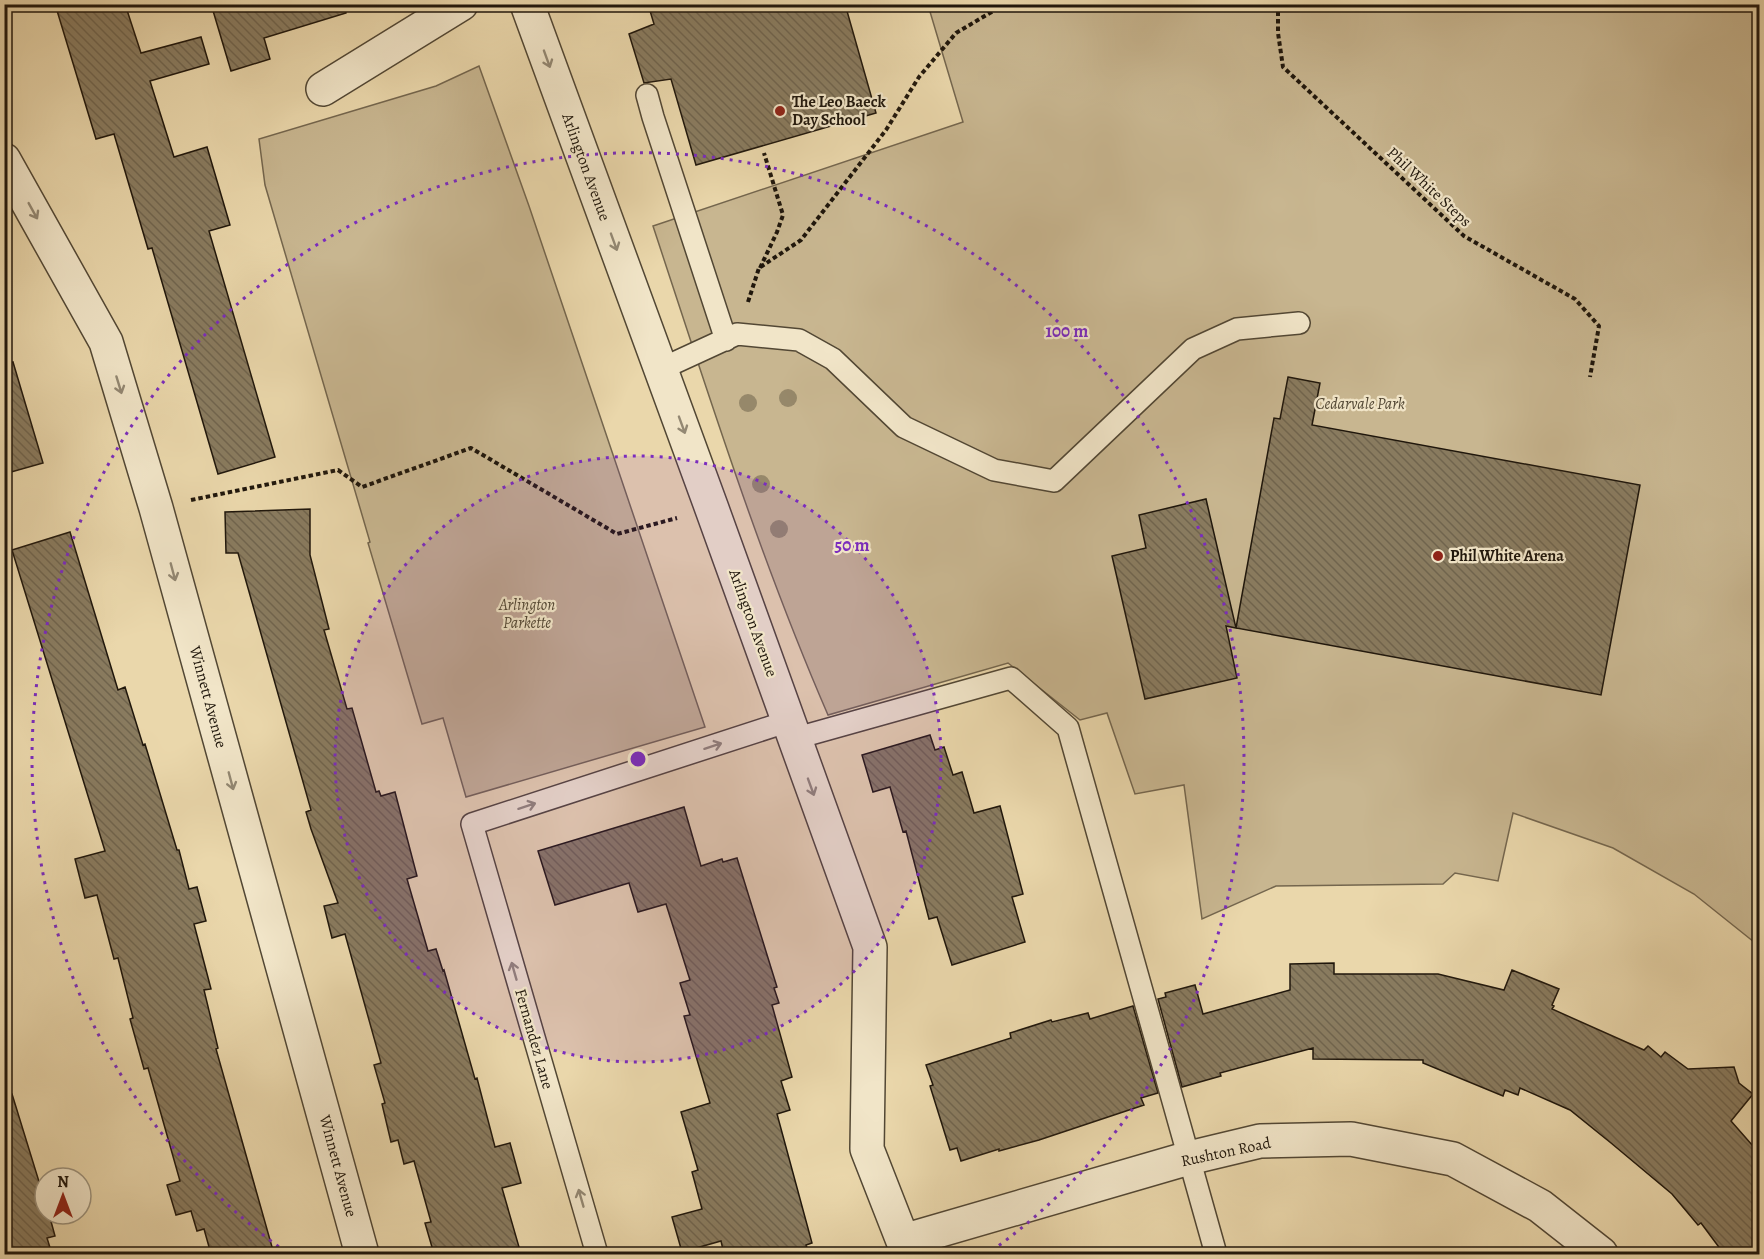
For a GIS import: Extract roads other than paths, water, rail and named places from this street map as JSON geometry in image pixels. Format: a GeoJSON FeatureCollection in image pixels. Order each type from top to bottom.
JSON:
{"type":"FeatureCollection","features":[{"type":"Feature","properties":{"kind":"street"},"geometry":{"type":"LineString","coordinates":[[323,89],[461,4]]}},
{"type":"Feature","properties":{"kind":"street","name":"Arlington Avenue"},"geometry":{"type":"LineString","coordinates":[[527,4],[870,947],[867,1149],[905,1248]]}},
{"type":"Feature","properties":{"kind":"street","name":"Winnett Avenue"},"geometry":{"type":"LineString","coordinates":[[4,160],[106,342],[156,508],[362,1254]]}},
{"type":"Feature","properties":{"kind":"street","name":"Rushton Road"},"geometry":{"type":"LineString","coordinates":[[905,1248],[1189,1158],[1260,1141],[1351,1139],[1453,1159],[1540,1206],[1601,1254]]}},
{"type":"Feature","properties":{"kind":"lane"},"geometry":{"type":"LineString","coordinates":[[647,95],[732,337]]}},
{"type":"Feature","properties":{"kind":"lane"},"geometry":{"type":"LineString","coordinates":[[661,369],[732,337],[799,340],[833,358],[904,427],[994,470],[1054,481],[1193,349],[1237,329],[1299,323]]}},
{"type":"Feature","properties":{"kind":"lane"},"geometry":{"type":"LineString","coordinates":[[791,730],[1011,678],[1068,728],[1216,1254]]}},
{"type":"Feature","properties":{"kind":"lane","name":"Fernandez Lane"},"geometry":{"type":"LineString","coordinates":[[597,1254],[472,824],[791,730]]}},
{"type":"Feature","properties":{"kind":"place","name":"The Leo Baeck Day School"},"geometry":{"type":"Point","coordinates":[780,111]}},
{"type":"Feature","properties":{"kind":"place","name":"Phil White Arena"},"geometry":{"type":"Point","coordinates":[1438,556]}},
{"type":"Feature","properties":{"kind":"park label","name":"Cedarvale Park"},"geometry":{"type":"Point","coordinates":[1360,404]}},
{"type":"Feature","properties":{"kind":"park label","name":"Arlington Parkette"},"geometry":{"type":"Point","coordinates":[527,614]}}]}
